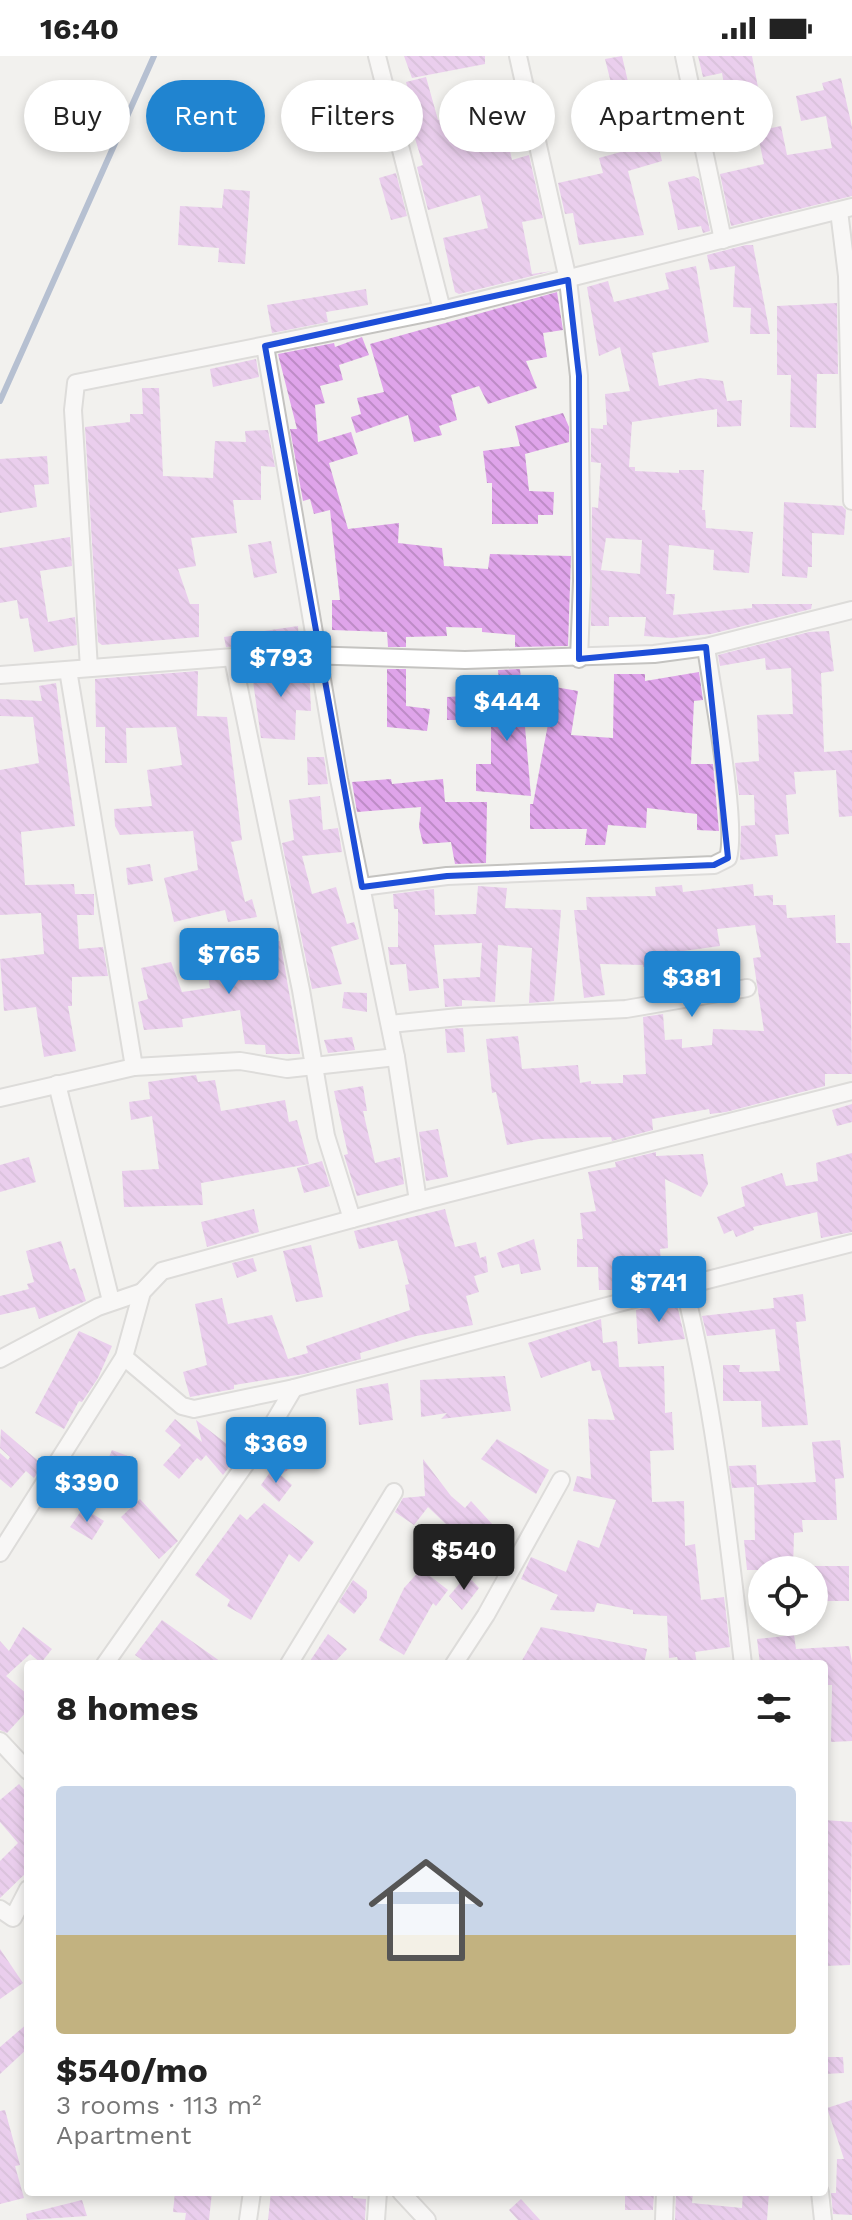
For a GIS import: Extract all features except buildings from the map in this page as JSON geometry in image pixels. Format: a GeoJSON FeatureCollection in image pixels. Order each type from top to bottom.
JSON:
{"type":"FeatureCollection","features":[{"type":"Feature","properties":{"kind":"street"},"geometry":{"type":"LineString","coordinates":[[377,56],[442,310]]}},
{"type":"Feature","properties":{"kind":"street"},"geometry":{"type":"LineString","coordinates":[[518,56],[568,280],[579,376],[582,581],[579,659]]}},
{"type":"Feature","properties":{"kind":"street"},"geometry":{"type":"LineString","coordinates":[[684,56],[723,240]]}},
{"type":"Feature","properties":{"kind":"street"},"geometry":{"type":"LineString","coordinates":[[89,668],[73,410],[76,383],[442,310],[845,209],[852,501]]}},
{"type":"Feature","properties":{"kind":"street"},"geometry":{"type":"LineString","coordinates":[[265,346],[318,653],[396,1057],[418,1201]]}},
{"type":"Feature","properties":{"kind":"street"},"geometry":{"type":"LineString","coordinates":[[0,675],[318,653],[465,660],[579,659],[706,647],[852,610]]}},
{"type":"Feature","properties":{"kind":"street"},"geometry":{"type":"LineString","coordinates":[[362,887],[462,875],[714,865],[728,858],[726,797],[706,647]]}},
{"type":"Feature","properties":{"kind":"street"},"geometry":{"type":"LineString","coordinates":[[233,659],[326,1136],[352,1219]]}},
{"type":"Feature","properties":{"kind":"street"},"geometry":{"type":"LineString","coordinates":[[68,670],[134,1067]]}},
{"type":"Feature","properties":{"kind":"street"},"geometry":{"type":"LineString","coordinates":[[390,1024],[459,1017],[626,1009],[747,988],[742,989]]}},
{"type":"Feature","properties":{"kind":"street"},"geometry":{"type":"LineString","coordinates":[[0,1098],[134,1067],[240,1061],[269,1067],[314,1067],[396,1057]]}},
{"type":"Feature","properties":{"kind":"street"},"geometry":{"type":"LineString","coordinates":[[57,1084],[111,1301]]}},
{"type":"Feature","properties":{"kind":"street"},"geometry":{"type":"LineString","coordinates":[[0,1553],[124,1357],[142,1292],[162,1271],[178,1264],[418,1201],[852,1091]]}},
{"type":"Feature","properties":{"kind":"street"},"geometry":{"type":"LineString","coordinates":[[124,1357],[187,1409],[294,1388],[852,1243]]}},
{"type":"Feature","properties":{"kind":"street"},"geometry":{"type":"LineString","coordinates":[[684,1286],[711,1412],[742,1660]]}},
{"type":"Feature","properties":{"kind":"street"},"geometry":{"type":"LineString","coordinates":[[0,1359],[111,1301],[142,1292]]}},
{"type":"Feature","properties":{"kind":"street"},"geometry":{"type":"LineString","coordinates":[[108,1660],[268,1432],[294,1388]]}},
{"type":"Feature","properties":{"kind":"street"},"geometry":{"type":"LineString","coordinates":[[457,1660],[486,1615],[561,1480]]}},
{"type":"Feature","properties":{"kind":"street"},"geometry":{"type":"LineString","coordinates":[[291,1660],[394,1492]]}},
{"type":"Feature","properties":{"kind":"street"},"geometry":{"type":"LineString","coordinates":[[0,1741],[24,1767]]}},
{"type":"Feature","properties":{"kind":"street"},"geometry":{"type":"LineString","coordinates":[[0,1909],[13,1918],[24,1897]]}},
{"type":"Feature","properties":{"kind":"street"},"geometry":{"type":"LineString","coordinates":[[248,2220],[251,2196]]}},
{"type":"Feature","properties":{"kind":"street"},"geometry":{"type":"LineString","coordinates":[[376,2220],[378,2196]]}},
{"type":"Feature","properties":{"kind":"street"},"geometry":{"type":"LineString","coordinates":[[405,2196],[427,2220]]}},
{"type":"Feature","properties":{"kind":"street"},"geometry":{"type":"LineString","coordinates":[[664,2220],[665,2196]]}},
{"type":"Feature","properties":{"kind":"street"},"geometry":{"type":"LineString","coordinates":[[820,2196],[823,2220]]}},
{"type":"Feature","properties":{"kind":"highlighted area"},"geometry":{"type":"Polygon","coordinates":[[[568,280],[579,376],[579,659],[706,647],[728,858],[714,865],[447,876],[362,887],[265,346],[568,280]]]}},
{"type":"Feature","properties":{"kind":"waterway"},"geometry":{"type":"LineString","coordinates":[[0,401],[154,56]]}}]}
